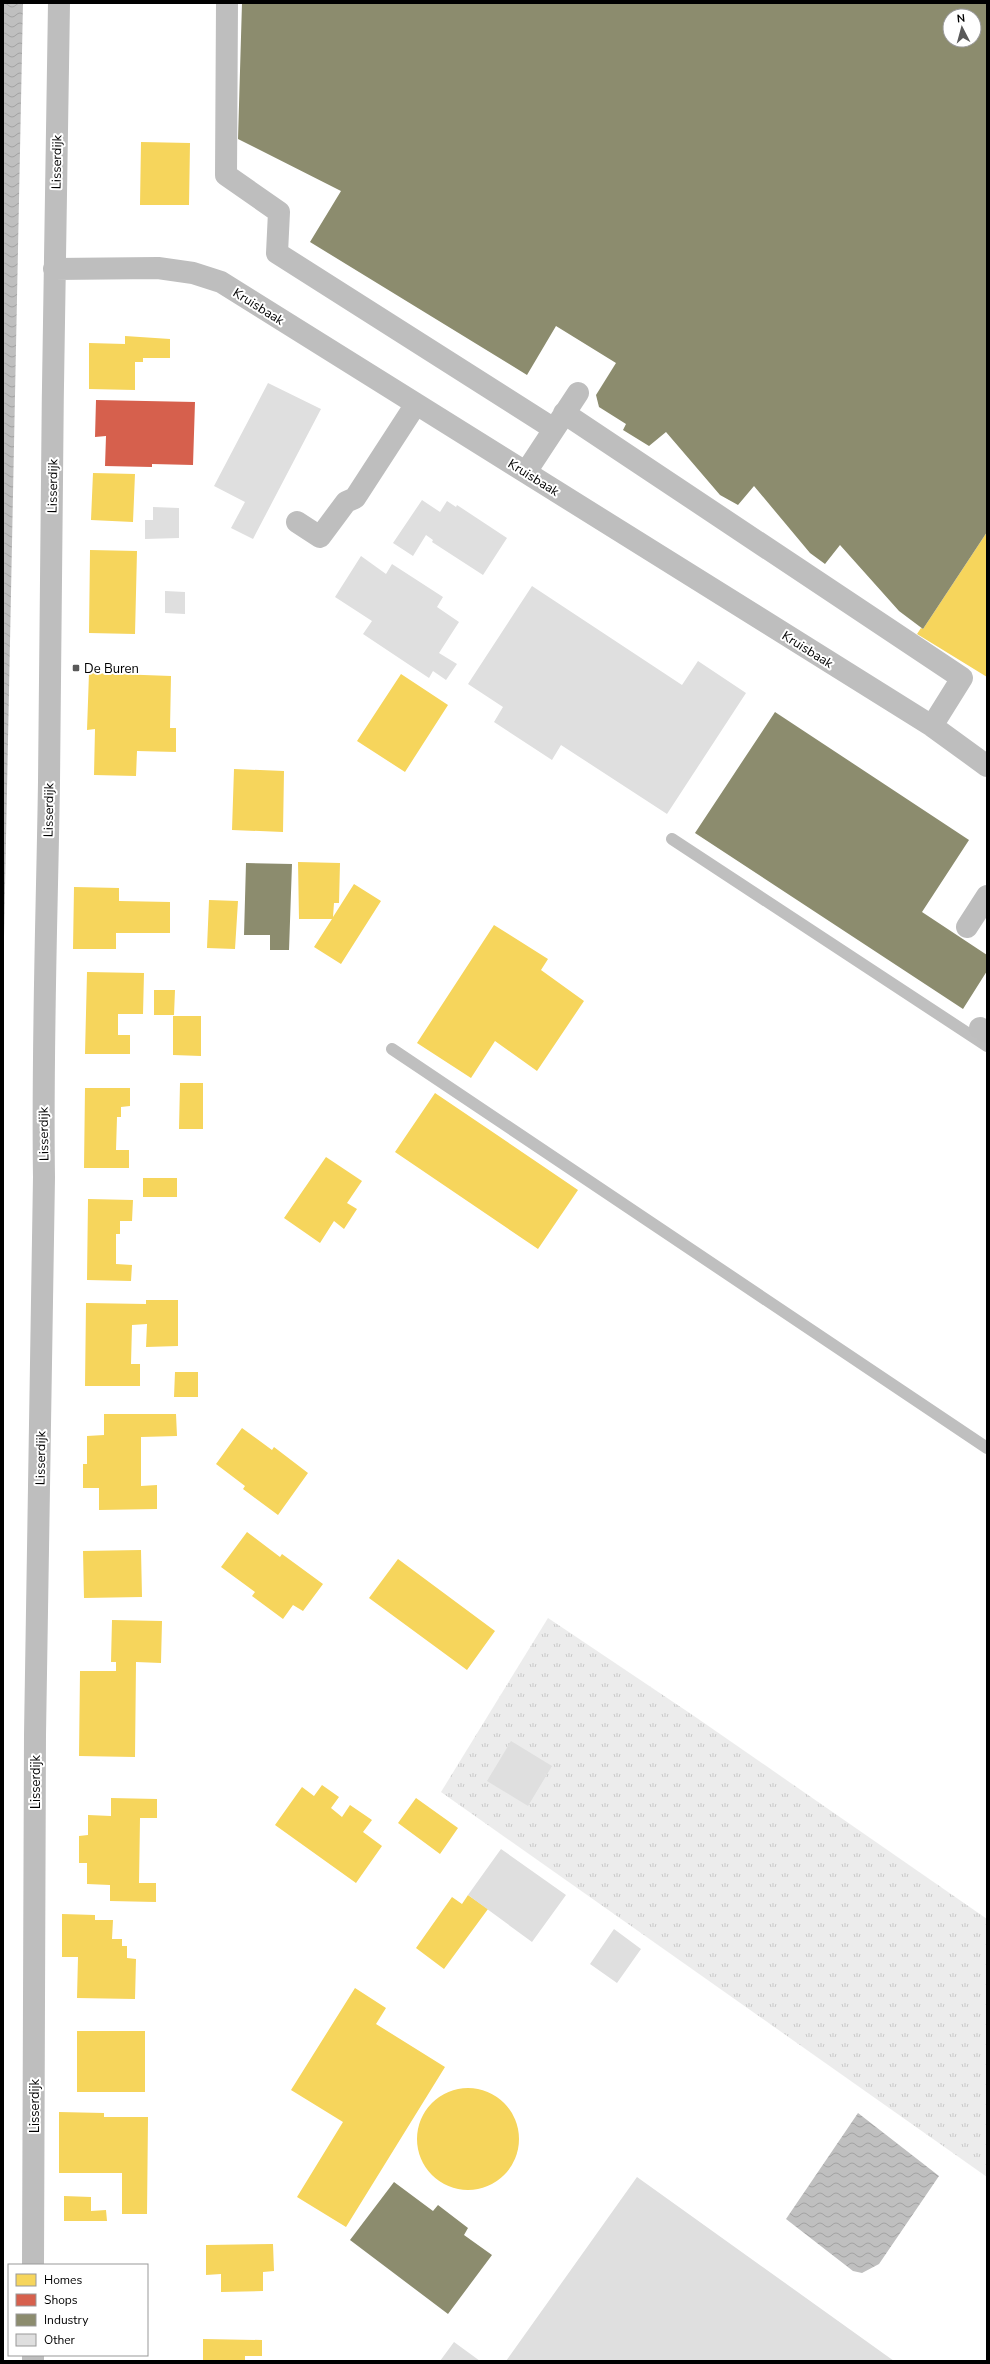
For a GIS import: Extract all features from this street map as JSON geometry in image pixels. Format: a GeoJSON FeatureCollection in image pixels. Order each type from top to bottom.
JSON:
{"type":"FeatureCollection","features":[{"type":"Feature","properties":{"kind":"street","name":"Lisserdijk"},"geometry":{"type":"LineString","coordinates":[[33,2264],[36,1735],[54,269],[59,3]]}},
{"type":"Feature","properties":{"kind":"street"},"geometry":{"type":"LineString","coordinates":[[227,3],[226,175],[279,212],[277,253],[559,421],[962,678],[932,726]]}},
{"type":"Feature","properties":{"kind":"street","name":"Kruisbaak"},"geometry":{"type":"LineString","coordinates":[[54,269],[158,268],[193,273],[221,282],[932,726],[987,766]]}},
{"type":"Feature","properties":{"kind":"street"},"geometry":{"type":"LineString","coordinates":[[526,472],[578,393]]}},
{"type":"Feature","properties":{"kind":"street"},"geometry":{"type":"LineString","coordinates":[[297,522],[320,537],[346,502],[355,498],[416,404]]}},
{"type":"Feature","properties":{"kind":"street"},"geometry":{"type":"LineString","coordinates":[[967,927],[987,896]]}},
{"type":"Feature","properties":{"kind":"green space"},"geometry":{"type":"Polygon","coordinates":[[[548,1618],[694,1716],[987,1919],[987,2177],[441,1792],[548,1618]]]}},
{"type":"Feature","properties":{"kind":"water"},"geometry":{"type":"Polygon","coordinates":[[[3,3],[23,3],[3,986],[3,3]]]}},
{"type":"Feature","properties":{"kind":"water"},"geometry":{"type":"Polygon","coordinates":[[[858,2113],[939,2176],[879,2264],[862,2273],[853,2271],[786,2219],[858,2113]]]}},
{"type":"Feature","properties":{"kind":"building: Homes"},"geometry":{"type":"Polygon","coordinates":[[[141,142],[190,143],[189,205],[140,205],[141,142]]]}},
{"type":"Feature","properties":{"kind":"building: Homes"},"geometry":{"type":"Polygon","coordinates":[[[125,336],[170,339],[170,358],[143,358],[143,362],[135,362],[135,390],[89,389],[89,343],[125,344],[125,336]]]}},
{"type":"Feature","properties":{"kind":"building: Homes"},"geometry":{"type":"Polygon","coordinates":[[[93,473],[135,474],[133,522],[91,520],[93,473]]]}},
{"type":"Feature","properties":{"kind":"building: Homes"},"geometry":{"type":"Polygon","coordinates":[[[987,532],[987,677],[917,634],[921,628],[923,629],[987,532]]]}},
{"type":"Feature","properties":{"kind":"building: Homes"},"geometry":{"type":"Polygon","coordinates":[[[90,550],[137,551],[135,634],[89,633],[90,550]]]}},
{"type":"Feature","properties":{"kind":"building: Homes"},"geometry":{"type":"Polygon","coordinates":[[[89,673],[171,676],[170,728],[176,728],[176,752],[137,751],[136,776],[94,775],[95,729],[87,730],[89,673]]]}},
{"type":"Feature","properties":{"kind":"building: Homes"},"geometry":{"type":"Polygon","coordinates":[[[401,674],[448,705],[405,772],[357,741],[401,674]]]}},
{"type":"Feature","properties":{"kind":"building: Homes"},"geometry":{"type":"Polygon","coordinates":[[[234,769],[284,771],[283,832],[232,830],[234,769]]]}},
{"type":"Feature","properties":{"kind":"building: Homes"},"geometry":{"type":"Polygon","coordinates":[[[298,862],[340,863],[339,903],[334,903],[333,917],[354,884],[381,901],[341,964],[314,947],[332,919],[299,919],[298,862]]]}},
{"type":"Feature","properties":{"kind":"building: Homes"},"geometry":{"type":"Polygon","coordinates":[[[74,887],[119,888],[119,901],[170,902],[170,933],[116,933],[116,949],[73,949],[74,887]]]}},
{"type":"Feature","properties":{"kind":"building: Homes"},"geometry":{"type":"Polygon","coordinates":[[[209,900],[238,901],[235,949],[207,948],[209,900]]]}},
{"type":"Feature","properties":{"kind":"building: Homes"},"geometry":{"type":"Polygon","coordinates":[[[494,925],[548,959],[541,970],[584,1001],[537,1071],[495,1041],[471,1078],[417,1043],[494,925]]]}},
{"type":"Feature","properties":{"kind":"building: Homes"},"geometry":{"type":"Polygon","coordinates":[[[87,972],[144,973],[143,1014],[118,1014],[118,1035],[130,1035],[130,1054],[85,1054],[87,972]]]}},
{"type":"Feature","properties":{"kind":"building: Homes"},"geometry":{"type":"Polygon","coordinates":[[[154,990],[175,990],[174,1015],[154,1015],[154,990]]]}},
{"type":"Feature","properties":{"kind":"building: Homes"},"geometry":{"type":"Polygon","coordinates":[[[173,1016],[201,1016],[201,1056],[173,1055],[173,1016]]]}},
{"type":"Feature","properties":{"kind":"building: Homes"},"geometry":{"type":"Polygon","coordinates":[[[180,1083],[203,1083],[203,1129],[179,1129],[180,1083]]]}},
{"type":"Feature","properties":{"kind":"building: Homes"},"geometry":{"type":"Polygon","coordinates":[[[85,1088],[130,1088],[130,1106],[121,1107],[121,1117],[117,1117],[116,1150],[129,1150],[129,1168],[84,1168],[85,1088]]]}},
{"type":"Feature","properties":{"kind":"building: Homes"},"geometry":{"type":"Polygon","coordinates":[[[435,1093],[578,1190],[538,1249],[395,1152],[435,1093]]]}},
{"type":"Feature","properties":{"kind":"building: Homes"},"geometry":{"type":"Polygon","coordinates":[[[326,1157],[362,1181],[347,1203],[357,1209],[344,1229],[334,1221],[320,1243],[284,1218],[326,1157]]]}},
{"type":"Feature","properties":{"kind":"building: Homes"},"geometry":{"type":"Polygon","coordinates":[[[143,1178],[177,1178],[177,1197],[143,1197],[143,1178]]]}},
{"type":"Feature","properties":{"kind":"building: Homes"},"geometry":{"type":"Polygon","coordinates":[[[88,1199],[133,1200],[132,1221],[120,1221],[120,1234],[116,1234],[116,1264],[132,1265],[131,1281],[87,1280],[88,1199]]]}},
{"type":"Feature","properties":{"kind":"building: Homes"},"geometry":{"type":"Polygon","coordinates":[[[146,1300],[178,1300],[178,1346],[146,1347],[147,1324],[132,1325],[131,1364],[140,1364],[140,1386],[85,1386],[86,1303],[146,1304],[146,1300]]]}},
{"type":"Feature","properties":{"kind":"building: Homes"},"geometry":{"type":"Polygon","coordinates":[[[175,1372],[198,1372],[198,1397],[174,1397],[175,1372]]]}},
{"type":"Feature","properties":{"kind":"building: Homes"},"geometry":{"type":"Polygon","coordinates":[[[104,1414],[176,1414],[177,1436],[141,1437],[141,1486],[157,1485],[157,1509],[99,1510],[99,1488],[83,1488],[83,1464],[87,1464],[87,1436],[104,1435],[104,1414]]]}},
{"type":"Feature","properties":{"kind":"building: Homes"},"geometry":{"type":"Polygon","coordinates":[[[242,1428],[272,1450],[274,1447],[308,1473],[278,1515],[243,1489],[245,1486],[216,1464],[242,1428]]]}},
{"type":"Feature","properties":{"kind":"building: Homes"},"geometry":{"type":"Polygon","coordinates":[[[247,1532],[280,1557],[282,1554],[323,1584],[303,1611],[293,1605],[283,1619],[252,1596],[255,1592],[221,1567],[247,1532]]]}},
{"type":"Feature","properties":{"kind":"building: Homes"},"geometry":{"type":"Polygon","coordinates":[[[141,1550],[142,1597],[84,1598],[83,1551],[141,1550]]]}},
{"type":"Feature","properties":{"kind":"building: Homes"},"geometry":{"type":"Polygon","coordinates":[[[398,1559],[495,1631],[467,1670],[369,1598],[398,1559]]]}},
{"type":"Feature","properties":{"kind":"building: Homes"},"geometry":{"type":"Polygon","coordinates":[[[112,1620],[162,1621],[161,1663],[136,1662],[135,1757],[79,1756],[80,1671],[116,1671],[116,1662],[111,1662],[112,1620]]]}},
{"type":"Feature","properties":{"kind":"building: Homes"},"geometry":{"type":"Polygon","coordinates":[[[322,1785],[339,1797],[331,1808],[342,1817],[350,1805],[372,1820],[363,1832],[382,1846],[356,1883],[275,1825],[302,1787],[314,1796],[322,1785]]]}},
{"type":"Feature","properties":{"kind":"building: Homes"},"geometry":{"type":"Polygon","coordinates":[[[111,1798],[157,1799],[157,1818],[140,1818],[139,1883],[156,1883],[156,1902],[110,1901],[110,1885],[87,1884],[87,1863],[79,1863],[79,1836],[88,1835],[88,1815],[111,1816],[111,1798]]]}},
{"type":"Feature","properties":{"kind":"building: Homes"},"geometry":{"type":"Polygon","coordinates":[[[416,1798],[458,1828],[440,1854],[398,1823],[416,1798]]]}},
{"type":"Feature","properties":{"kind":"building: Homes"},"geometry":{"type":"Polygon","coordinates":[[[468,1895],[488,1909],[444,1969],[416,1948],[452,1897],[462,1904],[468,1895]]]}},
{"type":"Feature","properties":{"kind":"building: Homes"},"geometry":{"type":"Polygon","coordinates":[[[62,1914],[95,1915],[95,1920],[113,1920],[112,1939],[122,1939],[122,1946],[127,1946],[127,1958],[136,1959],[135,1999],[77,1998],[78,1957],[62,1957],[62,1914]]]}},
{"type":"Feature","properties":{"kind":"building: Homes"},"geometry":{"type":"Polygon","coordinates":[[[355,1988],[386,2008],[376,2024],[445,2067],[346,2227],[297,2197],[343,2122],[291,2090],[355,1988]]]}},
{"type":"Feature","properties":{"kind":"building: Homes"},"geometry":{"type":"Polygon","coordinates":[[[77,2031],[145,2031],[145,2092],[77,2092],[77,2031]]]}},
{"type":"Feature","properties":{"kind":"building: Homes"},"geometry":{"type":"Polygon","coordinates":[[[468,2088],[478,2089],[497,2096],[511,2110],[518,2129],[518,2149],[511,2168],[497,2182],[478,2189],[468,2190],[458,2189],[439,2182],[425,2168],[418,2149],[417,2139],[418,2129],[425,2110],[439,2096],[458,2089],[468,2088]]]}},
{"type":"Feature","properties":{"kind":"building: Homes"},"geometry":{"type":"Polygon","coordinates":[[[59,2112],[104,2113],[104,2117],[148,2117],[147,2214],[122,2214],[122,2173],[59,2173],[59,2112]]]}},
{"type":"Feature","properties":{"kind":"building: Homes"},"geometry":{"type":"Polygon","coordinates":[[[64,2196],[91,2197],[91,2211],[106,2210],[107,2221],[64,2221],[64,2196]]]}},
{"type":"Feature","properties":{"kind":"building: Homes"},"geometry":{"type":"Polygon","coordinates":[[[273,2244],[274,2271],[263,2272],[263,2291],[221,2292],[221,2274],[206,2275],[206,2245],[273,2244]]]}},
{"type":"Feature","properties":{"kind":"building: Homes"},"geometry":{"type":"Polygon","coordinates":[[[203,2339],[262,2340],[262,2356],[245,2356],[245,2361],[203,2361],[203,2339]]]}},
{"type":"Feature","properties":{"kind":"building: Shops"},"geometry":{"type":"Polygon","coordinates":[[[96,400],[195,402],[193,465],[152,464],[152,467],[105,466],[106,436],[95,437],[96,400]]]}},
{"type":"Feature","properties":{"kind":"building: Industry"},"geometry":{"type":"Polygon","coordinates":[[[242,3],[987,3],[987,532],[923,629],[899,611],[840,545],[825,564],[810,553],[754,486],[738,505],[720,495],[666,432],[649,446],[623,430],[626,424],[599,407],[596,395],[616,363],[556,326],[527,375],[310,242],[341,191],[238,139],[242,3]]]}},
{"type":"Feature","properties":{"kind":"building: Industry"},"geometry":{"type":"Polygon","coordinates":[[[775,712],[969,840],[922,912],[987,955],[987,971],[963,1009],[695,833],[775,712]]]}},
{"type":"Feature","properties":{"kind":"building: Industry"},"geometry":{"type":"Polygon","coordinates":[[[246,863],[292,864],[289,950],[270,950],[270,935],[244,935],[246,863]]]}},
{"type":"Feature","properties":{"kind":"building: Industry"},"geometry":{"type":"Polygon","coordinates":[[[394,2182],[433,2211],[438,2205],[468,2228],[464,2235],[492,2255],[448,2314],[350,2240],[394,2182]]]}},
{"type":"Feature","properties":{"kind":"building: Other"},"geometry":{"type":"Polygon","coordinates":[[[268,383],[321,409],[253,539],[231,528],[245,502],[214,486],[268,383]]]}},
{"type":"Feature","properties":{"kind":"building: Other"},"geometry":{"type":"Polygon","coordinates":[[[422,500],[440,512],[447,501],[456,507],[457,505],[507,538],[483,575],[432,542],[433,540],[426,535],[413,556],[393,543],[422,500]]]}},
{"type":"Feature","properties":{"kind":"building: Other"},"geometry":{"type":"Polygon","coordinates":[[[153,507],[179,508],[179,538],[145,539],[145,520],[153,520],[153,507]]]}},
{"type":"Feature","properties":{"kind":"building: Other"},"geometry":{"type":"Polygon","coordinates":[[[361,556],[386,574],[392,564],[443,597],[437,607],[459,622],[439,653],[457,664],[446,680],[433,671],[429,678],[363,634],[372,621],[335,597],[361,556]]]}},
{"type":"Feature","properties":{"kind":"building: Other"},"geometry":{"type":"Polygon","coordinates":[[[532,586],[682,685],[698,661],[746,693],[667,814],[561,745],[552,760],[494,722],[503,707],[468,684],[532,586]]]}},
{"type":"Feature","properties":{"kind":"building: Other"},"geometry":{"type":"Polygon","coordinates":[[[165,591],[185,592],[185,614],[165,613],[165,591]]]}},
{"type":"Feature","properties":{"kind":"building: Other"},"geometry":{"type":"Polygon","coordinates":[[[511,1741],[552,1766],[528,1806],[487,1781],[511,1741]]]}},
{"type":"Feature","properties":{"kind":"building: Other"},"geometry":{"type":"Polygon","coordinates":[[[501,1849],[566,1895],[532,1942],[468,1895],[501,1849]]]}},
{"type":"Feature","properties":{"kind":"building: Other"},"geometry":{"type":"Polygon","coordinates":[[[614,1929],[641,1949],[617,1983],[590,1964],[614,1929]]]}},
{"type":"Feature","properties":{"kind":"building: Other"},"geometry":{"type":"Polygon","coordinates":[[[637,2177],[894,2361],[506,2361],[637,2177]]]}},
{"type":"Feature","properties":{"kind":"building: Other"},"geometry":{"type":"Polygon","coordinates":[[[454,2342],[480,2361],[440,2361],[454,2342]]]}},
{"type":"Feature","properties":{"kind":"waterway"},"geometry":{"type":"LineString","coordinates":[[672,839],[987,1046]]}},
{"type":"Feature","properties":{"kind":"waterway"},"geometry":{"type":"LineString","coordinates":[[392,1049],[987,1448]]}},
{"type":"Feature","properties":{"kind":"place","name":"De Buren"},"geometry":{"type":"Point","coordinates":[76,668]}}]}
